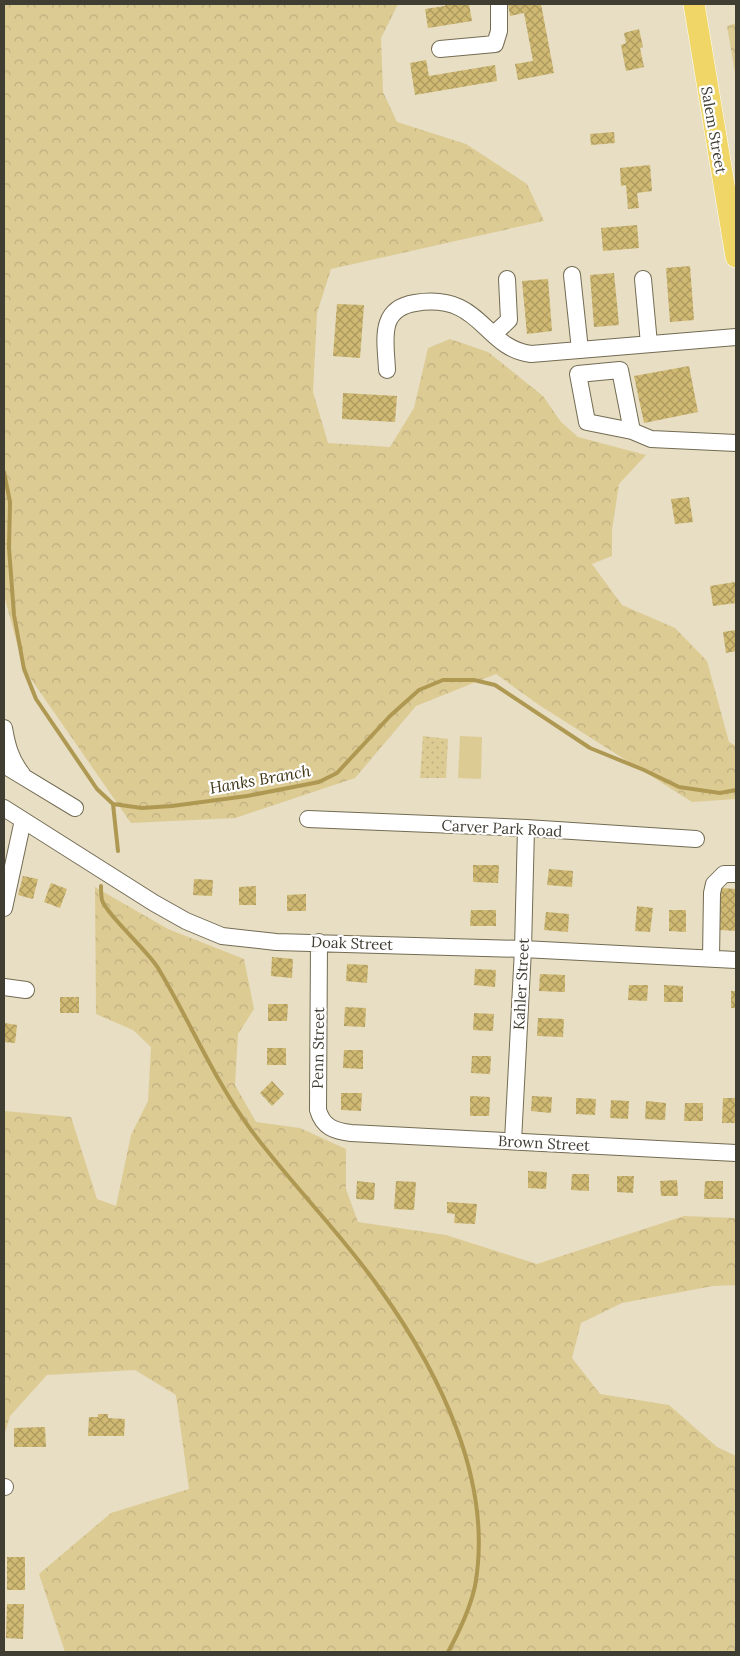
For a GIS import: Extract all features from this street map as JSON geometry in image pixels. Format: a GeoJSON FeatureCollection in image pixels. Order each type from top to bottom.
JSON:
{"type":"FeatureCollection","features":[{"type":"Feature","properties":{"kind":"main road","name":"Salem Street"},"geometry":{"type":"LineString","coordinates":[[694,4],[736,257]]}},
{"type":"Feature","properties":{"kind":"street"},"geometry":{"type":"LineString","coordinates":[[440,50],[495,44],[499,31],[499,4]]}},
{"type":"Feature","properties":{"kind":"street"},"geometry":{"type":"LineString","coordinates":[[572,275],[580,350]]}},
{"type":"Feature","properties":{"kind":"street"},"geometry":{"type":"LineString","coordinates":[[494,334],[509,320],[507,279]]}},
{"type":"Feature","properties":{"kind":"street"},"geometry":{"type":"LineString","coordinates":[[643,279],[649,344]]}},
{"type":"Feature","properties":{"kind":"street"},"geometry":{"type":"LineString","coordinates":[[388,370],[386,331],[388,319],[394,311],[405,304],[426,301],[444,302],[464,309],[508,346],[520,353],[531,354],[736,337]]}},
{"type":"Feature","properties":{"kind":"street"},"geometry":{"type":"LineString","coordinates":[[632,431],[651,439],[736,443]]}},
{"type":"Feature","properties":{"kind":"street"},"geometry":{"type":"LineString","coordinates":[[4,728],[8,751],[24,777]]}},
{"type":"Feature","properties":{"kind":"street"},"geometry":{"type":"LineString","coordinates":[[4,765],[75,808]]}},
{"type":"Feature","properties":{"kind":"street","name":"Doak Street"},"geometry":{"type":"LineString","coordinates":[[4,808],[154,903],[204,929],[239,940],[523,949],[736,960]]}},
{"type":"Feature","properties":{"kind":"street","name":"Carver Park Road"},"geometry":{"type":"LineString","coordinates":[[308,819],[526,828],[696,839]]}},
{"type":"Feature","properties":{"kind":"street"},"geometry":{"type":"LineString","coordinates":[[4,908],[23,820]]}},
{"type":"Feature","properties":{"kind":"street","name":"Kahler Street"},"geometry":{"type":"LineString","coordinates":[[512,1141],[523,949],[526,828]]}},
{"type":"Feature","properties":{"kind":"street"},"geometry":{"type":"LineString","coordinates":[[711,958],[714,884],[724,874],[736,874]]}},
{"type":"Feature","properties":{"kind":"street","name":"Penn Street"},"geometry":{"type":"LineString","coordinates":[[319,942],[318,1110],[324,1124],[332,1130],[351,1133]]}},
{"type":"Feature","properties":{"kind":"street"},"geometry":{"type":"LineString","coordinates":[[4,987],[26,990]]}},
{"type":"Feature","properties":{"kind":"street","name":"Brown Street"},"geometry":{"type":"LineString","coordinates":[[351,1133],[736,1153]]}},
{"type":"Feature","properties":{"kind":"green space"},"geometry":{"type":"Polygon","coordinates":[[[4,4],[398,4],[381,38],[383,92],[397,122],[466,144],[527,184],[544,221],[331,269],[317,313],[313,392],[328,443],[390,447],[414,408],[428,348],[450,339],[488,352],[543,396],[561,422],[578,437],[646,455],[619,484],[612,530],[612,556],[592,564],[622,605],[675,628],[707,661],[729,742],[736,746],[736,799],[692,802],[539,705],[496,674],[416,706],[355,778],[235,818],[131,823],[24,669],[4,595],[4,4]]]}},
{"type":"Feature","properties":{"kind":"green space"},"geometry":{"type":"Polygon","coordinates":[[[736,23],[736,79],[727,26],[736,23]]]}},
{"type":"Feature","properties":{"kind":"green space"},"geometry":{"type":"Polygon","coordinates":[[[423,736],[448,739],[446,778],[420,778],[423,736]]]}},
{"type":"Feature","properties":{"kind":"green space"},"geometry":{"type":"Polygon","coordinates":[[[460,736],[482,737],[481,779],[458,778],[460,736]]]}},
{"type":"Feature","properties":{"kind":"green space"},"geometry":{"type":"Polygon","coordinates":[[[95,887],[168,929],[244,959],[254,1009],[238,1034],[235,1085],[256,1122],[300,1128],[346,1149],[346,1189],[358,1222],[446,1235],[537,1264],[684,1216],[736,1218],[736,1285],[713,1286],[622,1303],[581,1323],[572,1358],[600,1394],[669,1405],[717,1447],[736,1456],[736,1652],[65,1652],[39,1574],[111,1513],[189,1489],[176,1395],[135,1370],[47,1375],[10,1416],[4,1436],[4,1111],[71,1117],[97,1199],[116,1206],[131,1135],[148,1101],[151,1047],[133,1030],[96,1014],[95,887]]]}},
{"type":"Feature","properties":{"kind":"building"},"geometry":{"type":"Polygon","coordinates":[[[445,4],[469,4],[472,21],[428,28],[425,9],[445,6],[445,4]]]}},
{"type":"Feature","properties":{"kind":"building"},"geometry":{"type":"Polygon","coordinates":[[[508,4],[541,4],[554,73],[518,80],[515,64],[533,61],[524,13],[510,16],[508,4]]]}},
{"type":"Feature","properties":{"kind":"building"},"geometry":{"type":"Polygon","coordinates":[[[639,29],[643,47],[640,48],[644,67],[626,71],[621,45],[626,43],[624,33],[639,29]]]}},
{"type":"Feature","properties":{"kind":"building"},"geometry":{"type":"Polygon","coordinates":[[[426,60],[429,76],[495,65],[497,81],[415,95],[410,63],[426,60]]]}},
{"type":"Feature","properties":{"kind":"building"},"geometry":{"type":"Polygon","coordinates":[[[614,132],[615,143],[591,145],[590,134],[614,132]]]}},
{"type":"Feature","properties":{"kind":"building"},"geometry":{"type":"Polygon","coordinates":[[[650,165],[652,191],[637,193],[639,208],[628,209],[626,185],[621,186],[620,168],[650,165]]]}},
{"type":"Feature","properties":{"kind":"building"},"geometry":{"type":"Polygon","coordinates":[[[637,225],[639,248],[603,251],[601,228],[637,225]]]}},
{"type":"Feature","properties":{"kind":"building"},"geometry":{"type":"Polygon","coordinates":[[[690,266],[694,320],[670,322],[666,268],[690,266]]]}},
{"type":"Feature","properties":{"kind":"building"},"geometry":{"type":"Polygon","coordinates":[[[614,273],[619,325],[594,327],[590,275],[614,273]]]}},
{"type":"Feature","properties":{"kind":"building"},"geometry":{"type":"Polygon","coordinates":[[[548,279],[552,331],[527,334],[522,281],[548,279]]]}},
{"type":"Feature","properties":{"kind":"building"},"geometry":{"type":"Polygon","coordinates":[[[337,304],[364,305],[360,358],[333,356],[337,304]]]}},
{"type":"Feature","properties":{"kind":"building"},"geometry":{"type":"Polygon","coordinates":[[[689,366],[698,412],[644,423],[634,376],[689,366]]]}},
{"type":"Feature","properties":{"kind":"building"},"geometry":{"type":"Polygon","coordinates":[[[343,393],[397,396],[395,422],[342,419],[343,393]]]}},
{"type":"Feature","properties":{"kind":"building"},"geometry":{"type":"Polygon","coordinates":[[[689,497],[693,522],[675,524],[671,499],[689,497]]]}},
{"type":"Feature","properties":{"kind":"building"},"geometry":{"type":"Polygon","coordinates":[[[735,582],[736,603],[713,606],[710,586],[735,582]]]}},
{"type":"Feature","properties":{"kind":"building"},"geometry":{"type":"Polygon","coordinates":[[[736,630],[736,651],[726,653],[723,632],[736,630]]]}},
{"type":"Feature","properties":{"kind":"building"},"geometry":{"type":"Polygon","coordinates":[[[473,865],[499,865],[498,883],[473,882],[473,865]]]}},
{"type":"Feature","properties":{"kind":"building"},"geometry":{"type":"Polygon","coordinates":[[[549,869],[573,871],[572,887],[547,885],[549,869]]]}},
{"type":"Feature","properties":{"kind":"building"},"geometry":{"type":"Polygon","coordinates":[[[23,876],[38,879],[33,899],[18,895],[23,876]]]}},
{"type":"Feature","properties":{"kind":"building"},"geometry":{"type":"Polygon","coordinates":[[[194,879],[213,880],[212,896],[193,895],[194,879]]]}},
{"type":"Feature","properties":{"kind":"building"},"geometry":{"type":"Polygon","coordinates":[[[51,883],[67,889],[60,908],[44,902],[51,883]]]}},
{"type":"Feature","properties":{"kind":"building"},"geometry":{"type":"Polygon","coordinates":[[[256,886],[256,905],[239,905],[239,887],[256,886]]]}},
{"type":"Feature","properties":{"kind":"building"},"geometry":{"type":"Polygon","coordinates":[[[721,888],[736,889],[736,931],[719,930],[721,888]]]}},
{"type":"Feature","properties":{"kind":"building"},"geometry":{"type":"Polygon","coordinates":[[[306,894],[306,911],[287,911],[287,895],[306,894]]]}},
{"type":"Feature","properties":{"kind":"building"},"geometry":{"type":"Polygon","coordinates":[[[637,906],[653,908],[650,932],[635,931],[637,906]]]}},
{"type":"Feature","properties":{"kind":"building"},"geometry":{"type":"Polygon","coordinates":[[[471,910],[496,910],[496,926],[470,926],[471,910]]]}},
{"type":"Feature","properties":{"kind":"building"},"geometry":{"type":"Polygon","coordinates":[[[669,910],[686,910],[686,932],[669,931],[669,910]]]}},
{"type":"Feature","properties":{"kind":"building"},"geometry":{"type":"Polygon","coordinates":[[[546,912],[569,914],[568,932],[544,930],[546,912]]]}},
{"type":"Feature","properties":{"kind":"building"},"geometry":{"type":"Polygon","coordinates":[[[272,957],[293,959],[292,978],[271,976],[272,957]]]}},
{"type":"Feature","properties":{"kind":"building"},"geometry":{"type":"Polygon","coordinates":[[[347,964],[368,965],[367,983],[346,981],[347,964]]]}},
{"type":"Feature","properties":{"kind":"building"},"geometry":{"type":"Polygon","coordinates":[[[475,969],[496,970],[495,987],[474,985],[475,969]]]}},
{"type":"Feature","properties":{"kind":"building"},"geometry":{"type":"Polygon","coordinates":[[[540,974],[565,975],[565,992],[539,991],[540,974]]]}},
{"type":"Feature","properties":{"kind":"building"},"geometry":{"type":"Polygon","coordinates":[[[629,985],[648,985],[647,1001],[628,1000],[629,985]]]}},
{"type":"Feature","properties":{"kind":"building"},"geometry":{"type":"Polygon","coordinates":[[[664,985],[683,986],[683,1002],[664,1002],[664,985]]]}},
{"type":"Feature","properties":{"kind":"building"},"geometry":{"type":"Polygon","coordinates":[[[731,991],[736,991],[736,1008],[731,1008],[731,991]]]}},
{"type":"Feature","properties":{"kind":"building"},"geometry":{"type":"Polygon","coordinates":[[[60,997],[79,997],[79,1013],[60,1013],[60,997]]]}},
{"type":"Feature","properties":{"kind":"building"},"geometry":{"type":"Polygon","coordinates":[[[268,1004],[288,1004],[287,1021],[268,1021],[268,1004]]]}},
{"type":"Feature","properties":{"kind":"building"},"geometry":{"type":"Polygon","coordinates":[[[345,1007],[366,1008],[365,1027],[344,1026],[345,1007]]]}},
{"type":"Feature","properties":{"kind":"building"},"geometry":{"type":"Polygon","coordinates":[[[474,1013],[494,1014],[493,1031],[473,1030],[474,1013]]]}},
{"type":"Feature","properties":{"kind":"building"},"geometry":{"type":"Polygon","coordinates":[[[538,1018],[564,1019],[563,1037],[537,1036],[538,1018]]]}},
{"type":"Feature","properties":{"kind":"building"},"geometry":{"type":"Polygon","coordinates":[[[4,1023],[17,1025],[15,1043],[4,1042],[4,1023]]]}},
{"type":"Feature","properties":{"kind":"building"},"geometry":{"type":"Polygon","coordinates":[[[267,1048],[286,1048],[286,1065],[267,1065],[267,1048]]]}},
{"type":"Feature","properties":{"kind":"building"},"geometry":{"type":"Polygon","coordinates":[[[344,1050],[363,1050],[363,1069],[343,1068],[344,1050]]]}},
{"type":"Feature","properties":{"kind":"building"},"geometry":{"type":"Polygon","coordinates":[[[472,1056],[491,1056],[490,1074],[471,1073],[472,1056]]]}},
{"type":"Feature","properties":{"kind":"building"},"geometry":{"type":"Polygon","coordinates":[[[272,1081],[284,1094],[272,1106],[260,1093],[272,1081]]]}},
{"type":"Feature","properties":{"kind":"building"},"geometry":{"type":"Polygon","coordinates":[[[341,1093],[362,1093],[361,1111],[341,1110],[341,1093]]]}},
{"type":"Feature","properties":{"kind":"building"},"geometry":{"type":"Polygon","coordinates":[[[470,1096],[490,1097],[489,1116],[470,1116],[470,1096]]]}},
{"type":"Feature","properties":{"kind":"building"},"geometry":{"type":"Polygon","coordinates":[[[532,1096],[552,1097],[551,1113],[531,1111],[532,1096]]]}},
{"type":"Feature","properties":{"kind":"building"},"geometry":{"type":"Polygon","coordinates":[[[576,1098],[596,1099],[595,1115],[576,1114],[576,1098]]]}},
{"type":"Feature","properties":{"kind":"building"},"geometry":{"type":"Polygon","coordinates":[[[723,1098],[736,1098],[736,1123],[722,1123],[723,1098]]]}},
{"type":"Feature","properties":{"kind":"building"},"geometry":{"type":"Polygon","coordinates":[[[611,1100],[629,1101],[628,1119],[610,1118],[611,1100]]]}},
{"type":"Feature","properties":{"kind":"building"},"geometry":{"type":"Polygon","coordinates":[[[646,1101],[666,1103],[665,1120],[645,1119],[646,1101]]]}},
{"type":"Feature","properties":{"kind":"building"},"geometry":{"type":"Polygon","coordinates":[[[685,1103],[703,1103],[703,1121],[684,1121],[685,1103]]]}},
{"type":"Feature","properties":{"kind":"building"},"geometry":{"type":"Polygon","coordinates":[[[528,1171],[547,1172],[546,1189],[528,1188],[528,1171]]]}},
{"type":"Feature","properties":{"kind":"building"},"geometry":{"type":"Polygon","coordinates":[[[572,1174],[589,1174],[589,1191],[571,1190],[572,1174]]]}},
{"type":"Feature","properties":{"kind":"building"},"geometry":{"type":"Polygon","coordinates":[[[617,1176],[634,1176],[633,1193],[617,1192],[617,1176]]]}},
{"type":"Feature","properties":{"kind":"building"},"geometry":{"type":"Polygon","coordinates":[[[677,1180],[678,1196],[661,1196],[660,1181],[677,1180]]]}},
{"type":"Feature","properties":{"kind":"building"},"geometry":{"type":"Polygon","coordinates":[[[357,1181],[375,1183],[374,1200],[356,1199],[357,1181]]]}},
{"type":"Feature","properties":{"kind":"building"},"geometry":{"type":"Polygon","coordinates":[[[396,1181],[416,1182],[414,1210],[394,1209],[396,1181]]]}},
{"type":"Feature","properties":{"kind":"building"},"geometry":{"type":"Polygon","coordinates":[[[705,1181],[723,1181],[723,1199],[704,1199],[705,1181]]]}},
{"type":"Feature","properties":{"kind":"building"},"geometry":{"type":"Polygon","coordinates":[[[447,1202],[477,1204],[475,1224],[454,1223],[455,1214],[447,1213],[447,1202]]]}},
{"type":"Feature","properties":{"kind":"building"},"geometry":{"type":"Polygon","coordinates":[[[98,1414],[108,1414],[108,1418],[125,1419],[124,1436],[88,1436],[89,1417],[98,1417],[98,1414]]]}},
{"type":"Feature","properties":{"kind":"building"},"geometry":{"type":"Polygon","coordinates":[[[45,1427],[46,1447],[14,1447],[14,1428],[45,1427]]]}},
{"type":"Feature","properties":{"kind":"building"},"geometry":{"type":"Polygon","coordinates":[[[7,1557],[25,1557],[25,1590],[7,1590],[7,1557]]]}},
{"type":"Feature","properties":{"kind":"building"},"geometry":{"type":"Polygon","coordinates":[[[7,1604],[24,1604],[23,1639],[6,1638],[7,1604]]]}},
{"type":"Feature","properties":{"kind":"waterway","name":"Hanks Branch"},"geometry":{"type":"LineString","coordinates":[[4,472],[10,502],[9,548],[14,615],[24,669],[36,699],[97,789],[113,804],[142,808],[172,806],[247,796],[319,782],[337,773],[390,716],[419,690],[443,680],[474,680],[495,685],[590,748],[644,770],[679,787],[720,793],[736,790]]}},
{"type":"Feature","properties":{"kind":"waterway"},"geometry":{"type":"LineString","coordinates":[[113,804],[118,851]]}},
{"type":"Feature","properties":{"kind":"waterway"},"geometry":{"type":"LineString","coordinates":[[101,886],[102,900],[105,906],[158,968],[225,1091],[238,1111],[267,1150],[365,1268],[402,1321],[441,1392],[457,1429],[469,1468],[476,1507],[479,1546],[473,1595],[464,1620],[448,1652]]}}]}
